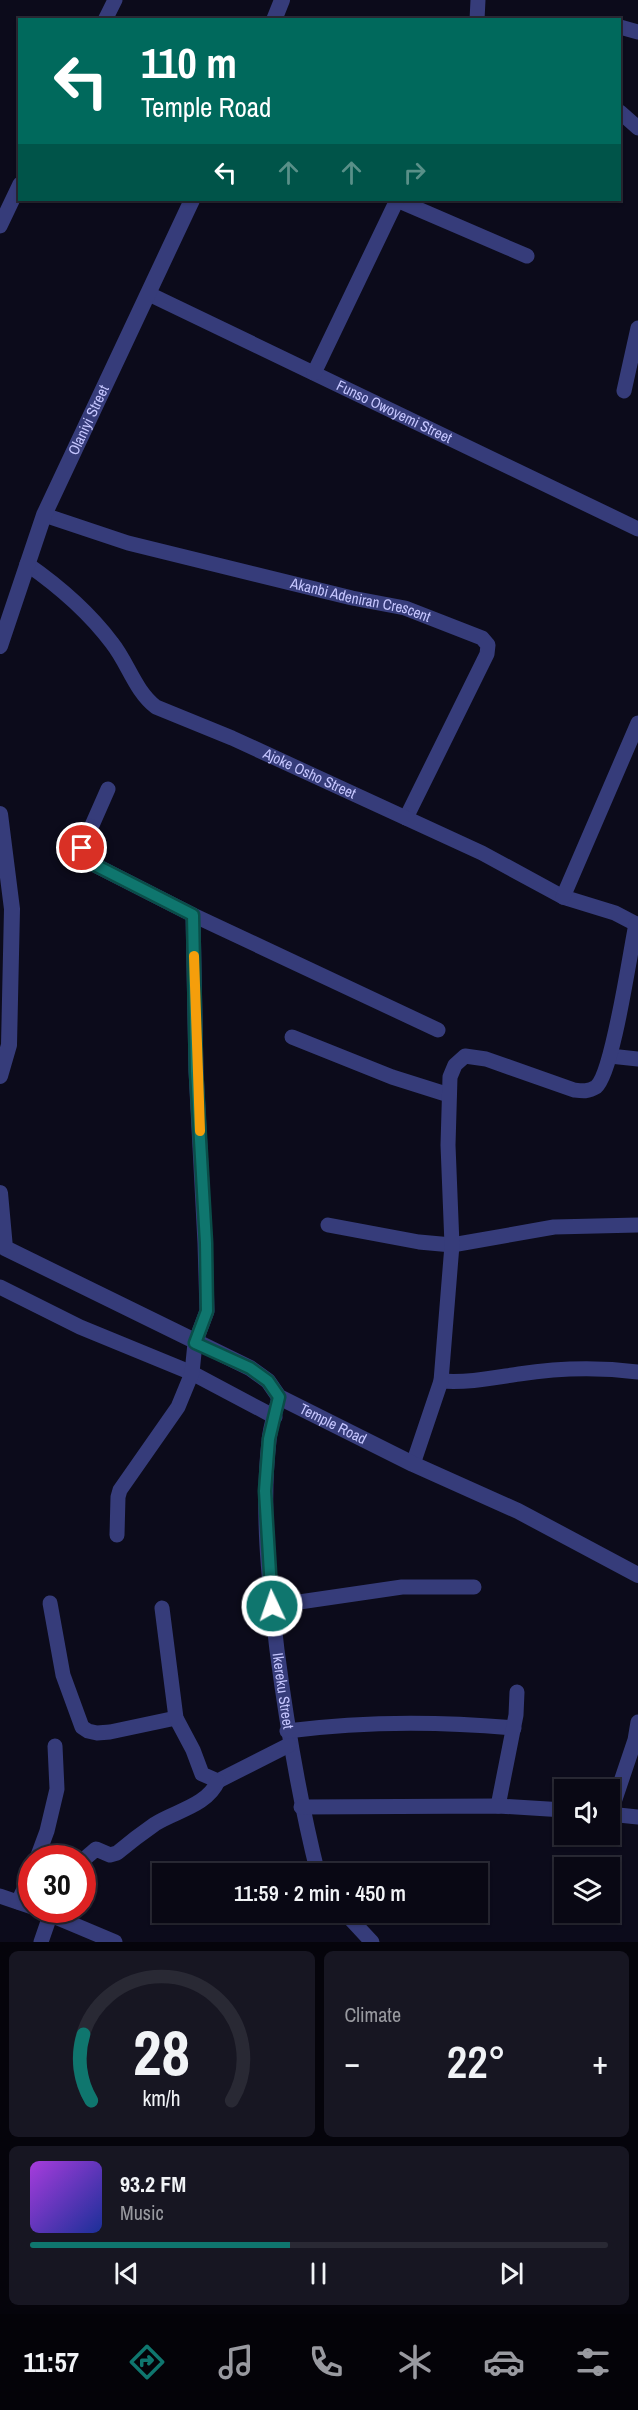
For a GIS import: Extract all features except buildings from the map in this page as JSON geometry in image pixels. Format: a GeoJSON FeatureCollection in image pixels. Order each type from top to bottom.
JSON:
{"type":"FeatureCollection","features":[{"type":"Feature","properties":{"kind":"street"},"geometry":{"type":"LineString","coordinates":[[106,18],[115,0]]}},
{"type":"Feature","properties":{"kind":"street"},"geometry":{"type":"LineString","coordinates":[[274,18],[282,0]]}},
{"type":"Feature","properties":{"kind":"street"},"geometry":{"type":"LineString","coordinates":[[477,18],[478,0]]}},
{"type":"Feature","properties":{"kind":"street"},"geometry":{"type":"LineString","coordinates":[[621,27],[638,32]]}},
{"type":"Feature","properties":{"kind":"street"},"geometry":{"type":"LineString","coordinates":[[621,113],[638,128]]}},
{"type":"Feature","properties":{"kind":"street"},"geometry":{"type":"LineString","coordinates":[[0,226],[18,188]]}},
{"type":"Feature","properties":{"kind":"street","name":"Olaniyi Street"},"geometry":{"type":"LineString","coordinates":[[0,646],[44,515],[192,201]]}},
{"type":"Feature","properties":{"kind":"street"},"geometry":{"type":"LineString","coordinates":[[314,373],[397,201]]}},
{"type":"Feature","properties":{"kind":"street"},"geometry":{"type":"LineString","coordinates":[[399,201],[528,256]]}},
{"type":"Feature","properties":{"kind":"street","name":"Funso Owoyemi Street"},"geometry":{"type":"LineString","coordinates":[[149,294],[638,529]]}},
{"type":"Feature","properties":{"kind":"street"},"geometry":{"type":"LineString","coordinates":[[624,391],[638,328]]}},
{"type":"Feature","properties":{"kind":"street","name":"Akanbi Adeniran Crescent"},"geometry":{"type":"LineString","coordinates":[[44,515],[128,543],[352,598],[405,608],[482,638],[488,645],[487,654],[406,818]]}},
{"type":"Feature","properties":{"kind":"street","name":"Ajoke Osho Street"},"geometry":{"type":"LineString","coordinates":[[27,564],[85,610],[114,644],[146,700],[156,707],[232,738],[482,853],[563,897],[615,913],[637,925]]}},
{"type":"Feature","properties":{"kind":"street"},"geometry":{"type":"LineString","coordinates":[[563,897],[638,723]]}},
{"type":"Feature","properties":{"kind":"street"},"geometry":{"type":"LineString","coordinates":[[108,789],[82,848],[82,855],[87,861],[104,872],[193,915],[438,1030]]}},
{"type":"Feature","properties":{"kind":"street"},"geometry":{"type":"LineString","coordinates":[[0,814],[12,909],[9,1045],[0,1076]]}},
{"type":"Feature","properties":{"kind":"street"},"geometry":{"type":"LineString","coordinates":[[117,1535],[120,1490],[178,1407],[192,1373],[195,1343],[207,1311],[206,1243],[196,1071],[193,915]]}},
{"type":"Feature","properties":{"kind":"street"},"geometry":{"type":"LineString","coordinates":[[413,1464],[441,1381],[452,1245],[448,1145],[450,1077],[455,1065],[465,1056],[486,1059],[574,1090],[586,1092],[598,1085],[610,1056],[637,925]]}},
{"type":"Feature","properties":{"kind":"street"},"geometry":{"type":"LineString","coordinates":[[292,1037],[374,1071],[449,1095]]}},
{"type":"Feature","properties":{"kind":"street"},"geometry":{"type":"LineString","coordinates":[[610,1056],[638,1059]]}},
{"type":"Feature","properties":{"kind":"street"},"geometry":{"type":"LineString","coordinates":[[0,1193],[3,1247]]}},
{"type":"Feature","properties":{"kind":"street"},"geometry":{"type":"LineString","coordinates":[[327,1225],[419,1242],[452,1245],[554,1227],[638,1225]]}},
{"type":"Feature","properties":{"kind":"street","name":"Temple Road"},"geometry":{"type":"LineString","coordinates":[[3,1247],[250,1368],[268,1381],[279,1397],[413,1464],[518,1511],[638,1575]]}},
{"type":"Feature","properties":{"kind":"street"},"geometry":{"type":"LineString","coordinates":[[0,1287],[80,1327],[192,1373],[274,1417]]}},
{"type":"Feature","properties":{"kind":"street"},"geometry":{"type":"LineString","coordinates":[[441,1381],[464,1382],[566,1369],[638,1371]]}},
{"type":"Feature","properties":{"kind":"street","name":"Ikereku Street"},"geometry":{"type":"LineString","coordinates":[[279,1397],[269,1439],[265,1491],[272,1606],[288,1738],[301,1807],[315,1863]]}},
{"type":"Feature","properties":{"kind":"street"},"geometry":{"type":"LineString","coordinates":[[272,1606],[402,1587],[474,1587]]}},
{"type":"Feature","properties":{"kind":"street"},"geometry":{"type":"LineString","coordinates":[[50,1603],[63,1675],[82,1727],[88,1731],[110,1732],[176,1718]]}},
{"type":"Feature","properties":{"kind":"street"},"geometry":{"type":"LineString","coordinates":[[162,1608],[176,1718],[193,1750],[202,1774],[218,1781]]}},
{"type":"Feature","properties":{"kind":"street"},"geometry":{"type":"LineString","coordinates":[[498,1806],[514,1728],[517,1692]]}},
{"type":"Feature","properties":{"kind":"street"},"geometry":{"type":"LineString","coordinates":[[96,1849],[110,1855],[117,1853],[157,1823],[203,1798],[214,1789],[218,1781],[288,1738],[336,1724],[417,1722],[514,1728]]}},
{"type":"Feature","properties":{"kind":"street"},"geometry":{"type":"LineString","coordinates":[[620,1784],[635,1740],[638,1722]]}},
{"type":"Feature","properties":{"kind":"street"},"geometry":{"type":"LineString","coordinates":[[42,1845],[57,1790],[56,1746]]}},
{"type":"Feature","properties":{"kind":"street"},"geometry":{"type":"LineString","coordinates":[[301,1807],[498,1806],[554,1809]]}},
{"type":"Feature","properties":{"kind":"street"},"geometry":{"type":"LineString","coordinates":[[620,1815],[638,1817]]}},
{"type":"Feature","properties":{"kind":"street"},"geometry":{"type":"LineString","coordinates":[[0,1896],[18,1902]]}},
{"type":"Feature","properties":{"kind":"street"},"geometry":{"type":"LineString","coordinates":[[39,1923],[40,1942]]}},
{"type":"Feature","properties":{"kind":"street"},"geometry":{"type":"LineString","coordinates":[[72,1923],[115,1942]]}},
{"type":"Feature","properties":{"kind":"street"},"geometry":{"type":"LineString","coordinates":[[354,1923],[372,1942]]}},
{"type":"Feature","properties":{"kind":"slow traffic"},"geometry":{"type":"LineString","coordinates":[[194,956],[196,1071],[200,1131]]}},
{"type":"Feature","properties":{"kind":"route"},"geometry":{"type":"LineString","coordinates":[[82,848],[82,855],[87,861],[104,872],[193,915],[196,1071],[206,1243],[207,1311],[195,1343],[250,1368],[268,1381],[279,1397],[269,1439],[265,1491],[272,1606]]}}]}
